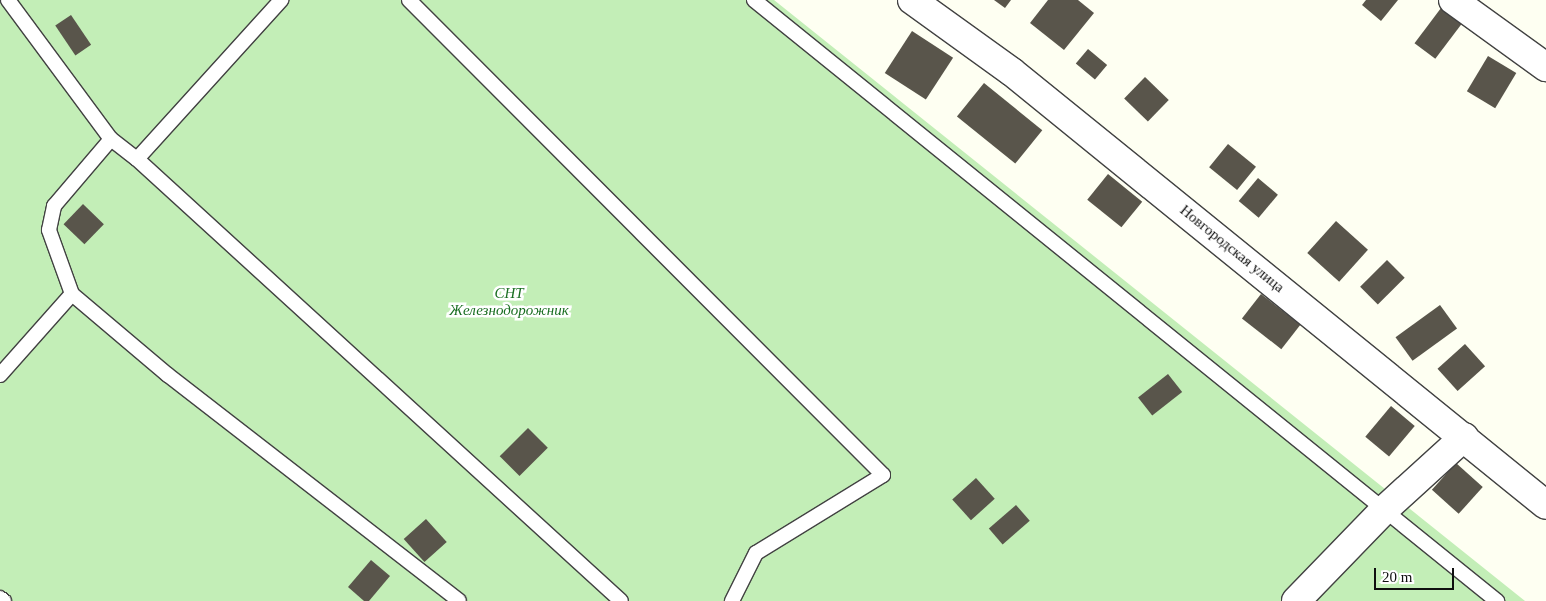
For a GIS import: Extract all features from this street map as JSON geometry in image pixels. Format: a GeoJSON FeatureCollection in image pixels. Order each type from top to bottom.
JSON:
{"type":"FeatureCollection","features":[{"type":"Feature","properties":{"kind":"street","name":"Новгородская улица"},"geometry":{"type":"LineString","coordinates":[[912,0],[1012,72],[1546,505]]}},
{"type":"Feature","properties":{"kind":"street"},"geometry":{"type":"LineString","coordinates":[[1453,0],[1546,67]]}},
{"type":"Feature","properties":{"kind":"street"},"geometry":{"type":"LineString","coordinates":[[1296,601],[1385,509],[1464,437]]}},
{"type":"Feature","properties":{"kind":"lane"},"geometry":{"type":"LineString","coordinates":[[136,158],[281,0]]}},
{"type":"Feature","properties":{"kind":"lane"},"geometry":{"type":"LineString","coordinates":[[409,0],[882,475],[756,553],[732,601]]}},
{"type":"Feature","properties":{"kind":"lane"},"geometry":{"type":"LineString","coordinates":[[754,0],[1497,601]]}},
{"type":"Feature","properties":{"kind":"lane"},"geometry":{"type":"LineString","coordinates":[[8,4],[111,139],[136,158],[621,601]]}},
{"type":"Feature","properties":{"kind":"lane"},"geometry":{"type":"LineString","coordinates":[[111,139],[54,206],[49,230],[72,294],[168,375],[459,601]]}},
{"type":"Feature","properties":{"kind":"lane"},"geometry":{"type":"LineString","coordinates":[[0,375],[72,294]]}},
{"type":"Feature","properties":{"kind":"lane"},"geometry":{"type":"LineString","coordinates":[[0,598],[4,601]]}},
{"type":"Feature","properties":{"kind":"green space","name":"СНТ Железнодорожник"},"geometry":{"type":"Polygon","coordinates":[[[0,0],[774,0],[1525,601],[0,601],[0,0]]]}},
{"type":"Feature","properties":{"kind":"building"},"geometry":{"type":"Polygon","coordinates":[[[994,0],[1011,0],[1005,8],[994,0]]]}},
{"type":"Feature","properties":{"kind":"building"},"geometry":{"type":"Polygon","coordinates":[[[1048,0],[1078,0],[1094,13],[1064,50],[1030,23],[1048,0]]]}},
{"type":"Feature","properties":{"kind":"building"},"geometry":{"type":"Polygon","coordinates":[[[1366,0],[1398,0],[1381,21],[1362,5],[1366,0]]]}},
{"type":"Feature","properties":{"kind":"building"},"geometry":{"type":"Polygon","coordinates":[[[1441,8],[1462,24],[1435,59],[1415,43],[1441,8]]]}},
{"type":"Feature","properties":{"kind":"building"},"geometry":{"type":"Polygon","coordinates":[[[71,15],[91,45],[75,55],[55,26],[71,15]]]}},
{"type":"Feature","properties":{"kind":"building"},"geometry":{"type":"Polygon","coordinates":[[[912,31],[953,58],[926,100],[885,73],[912,31]]]}},
{"type":"Feature","properties":{"kind":"building"},"geometry":{"type":"Polygon","coordinates":[[[1088,49],[1107,65],[1095,80],[1076,64],[1088,49]]]}},
{"type":"Feature","properties":{"kind":"building"},"geometry":{"type":"Polygon","coordinates":[[[1488,56],[1516,73],[1495,108],[1467,91],[1488,56]]]}},
{"type":"Feature","properties":{"kind":"building"},"geometry":{"type":"Polygon","coordinates":[[[1145,77],[1169,100],[1148,122],[1124,99],[1145,77]]]}},
{"type":"Feature","properties":{"kind":"building"},"geometry":{"type":"Polygon","coordinates":[[[984,83],[1042,130],[1015,164],[957,116],[984,83]]]}},
{"type":"Feature","properties":{"kind":"building"},"geometry":{"type":"Polygon","coordinates":[[[1228,144],[1256,167],[1237,190],[1209,167],[1228,144]]]}},
{"type":"Feature","properties":{"kind":"building"},"geometry":{"type":"Polygon","coordinates":[[[1108,174],[1142,202],[1121,227],[1087,200],[1108,174]]]}},
{"type":"Feature","properties":{"kind":"building"},"geometry":{"type":"Polygon","coordinates":[[[1258,178],[1278,195],[1259,218],[1239,201],[1258,178]]]}},
{"type":"Feature","properties":{"kind":"building"},"geometry":{"type":"Polygon","coordinates":[[[83,204],[104,224],[84,244],[64,224],[83,204]]]}},
{"type":"Feature","properties":{"kind":"building"},"geometry":{"type":"Polygon","coordinates":[[[1336,221],[1368,250],[1339,282],[1307,253],[1336,221]]]}},
{"type":"Feature","properties":{"kind":"building"},"geometry":{"type":"Polygon","coordinates":[[[1387,260],[1405,278],[1378,305],[1360,287],[1387,260]]]}},
{"type":"Feature","properties":{"kind":"building"},"geometry":{"type":"Polygon","coordinates":[[[1261,294],[1300,325],[1281,349],[1242,318],[1261,294]]]}},
{"type":"Feature","properties":{"kind":"building"},"geometry":{"type":"Polygon","coordinates":[[[1440,305],[1457,328],[1413,361],[1396,337],[1440,305]]]}},
{"type":"Feature","properties":{"kind":"building"},"geometry":{"type":"Polygon","coordinates":[[[1465,344],[1485,366],[1458,391],[1438,369],[1465,344]]]}},
{"type":"Feature","properties":{"kind":"building"},"geometry":{"type":"Polygon","coordinates":[[[1168,374],[1182,392],[1152,416],[1138,397],[1168,374]]]}},
{"type":"Feature","properties":{"kind":"building"},"geometry":{"type":"Polygon","coordinates":[[[1391,406],[1415,426],[1389,457],[1365,437],[1391,406]]]}},
{"type":"Feature","properties":{"kind":"building"},"geometry":{"type":"Polygon","coordinates":[[[528,428],[548,448],[520,476],[500,456],[528,428]]]}},
{"type":"Feature","properties":{"kind":"building"},"geometry":{"type":"Polygon","coordinates":[[[1456,463],[1483,487],[1459,514],[1432,490],[1456,463]]]}},
{"type":"Feature","properties":{"kind":"building"},"geometry":{"type":"Polygon","coordinates":[[[976,478],[995,499],[971,520],[952,499],[976,478]]]}},
{"type":"Feature","properties":{"kind":"building"},"geometry":{"type":"Polygon","coordinates":[[[1016,505],[1030,521],[1003,544],[989,529],[1016,505]]]}},
{"type":"Feature","properties":{"kind":"building"},"geometry":{"type":"Polygon","coordinates":[[[426,519],[447,542],[424,562],[404,539],[426,519]]]}},
{"type":"Feature","properties":{"kind":"building"},"geometry":{"type":"Polygon","coordinates":[[[371,560],[390,576],[369,601],[364,601],[348,587],[371,560]]]}}]}
